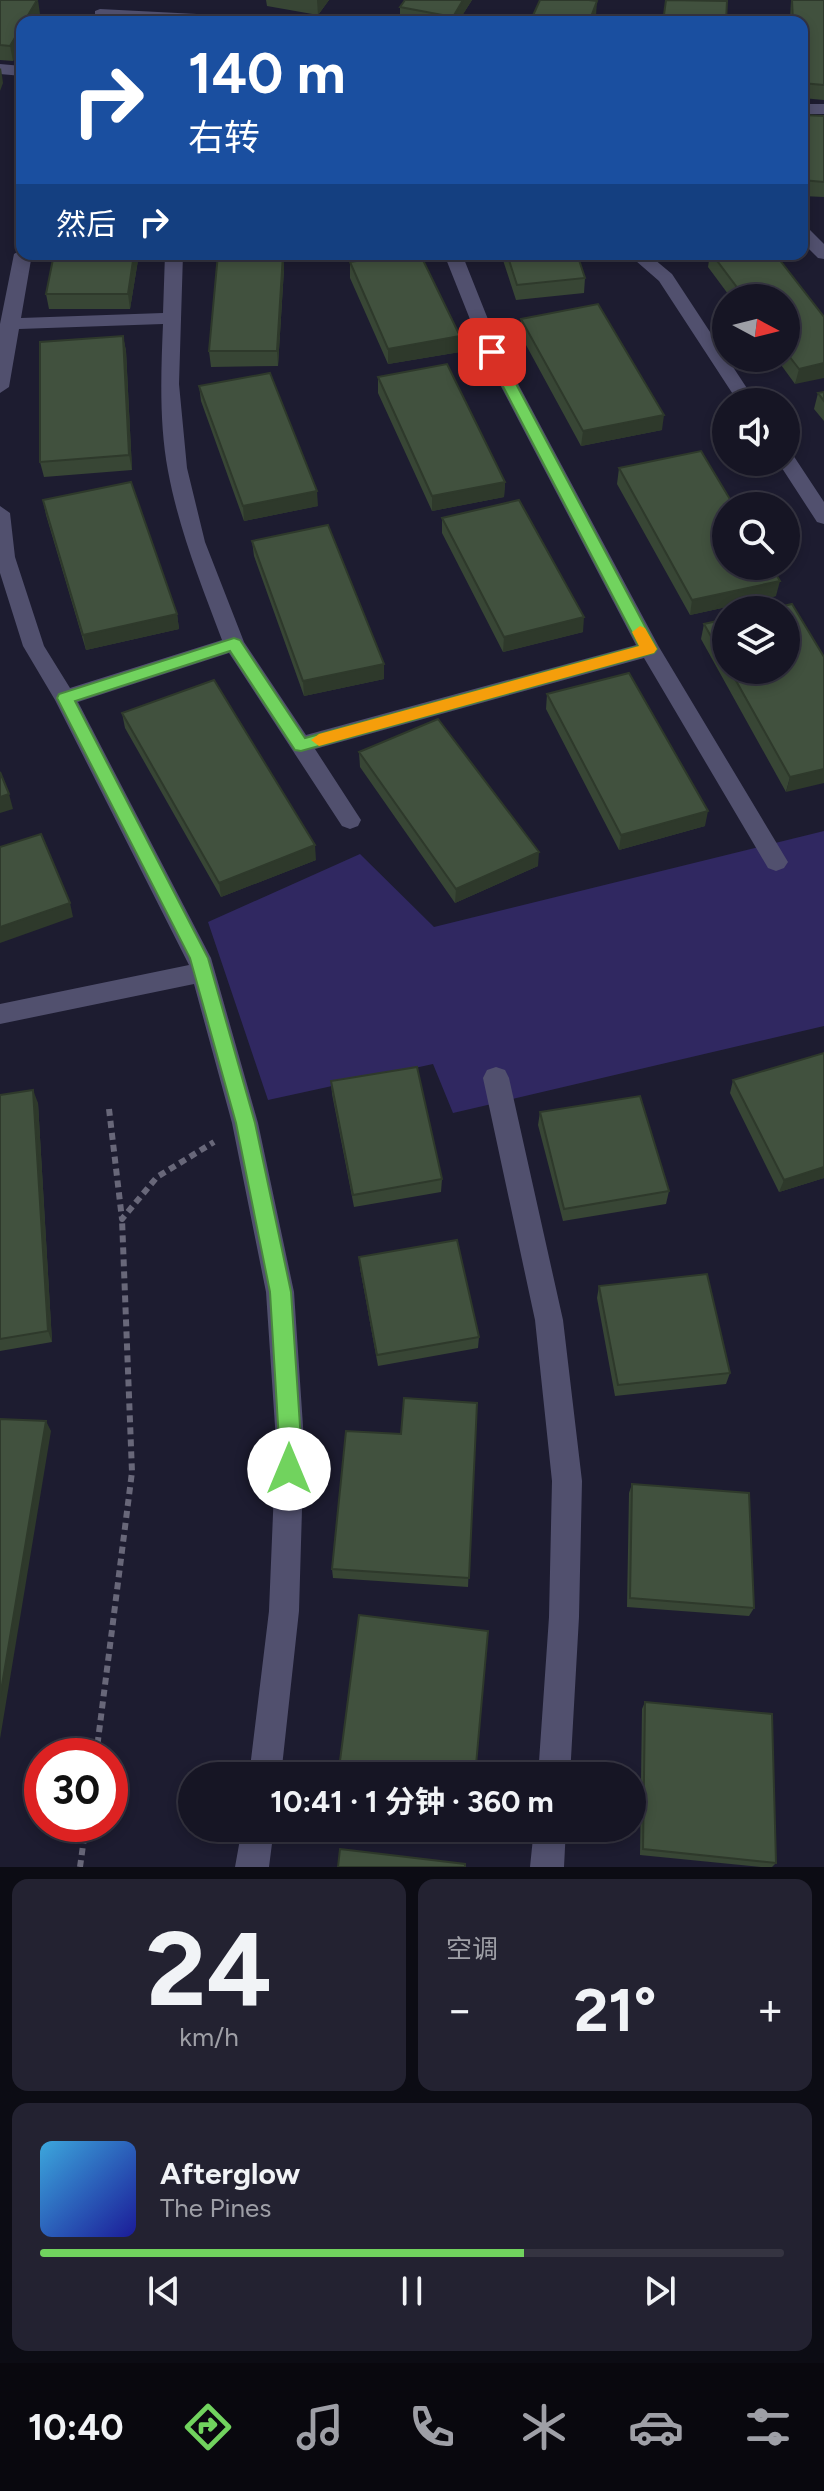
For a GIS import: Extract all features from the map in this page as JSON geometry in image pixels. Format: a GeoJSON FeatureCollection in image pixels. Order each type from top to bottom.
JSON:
{"type":"FeatureCollection","features":[{"type":"Feature","properties":{"kind":"street"},"geometry":{"type":"LineString","coordinates":[[101,12],[163,16]]}},
{"type":"Feature","properties":{"kind":"street"},"geometry":{"type":"LineString","coordinates":[[808,238],[824,254]]}},
{"type":"Feature","properties":{"kind":"street"},"geometry":{"type":"LineString","coordinates":[[0,387],[22,260]]}},
{"type":"Feature","properties":{"kind":"street"},"geometry":{"type":"LineString","coordinates":[[174,260],[170,384],[177,468],[195,542],[234,644],[350,820]]}},
{"type":"Feature","properties":{"kind":"street"},"geometry":{"type":"LineString","coordinates":[[455,260],[492,352],[649,649],[776,862]]}},
{"type":"Feature","properties":{"kind":"street"},"geometry":{"type":"LineString","coordinates":[[644,260],[666,278],[738,388]]}},
{"type":"Feature","properties":{"kind":"street"},"geometry":{"type":"LineString","coordinates":[[9,324],[173,318]]}},
{"type":"Feature","properties":{"kind":"street"},"geometry":{"type":"LineString","coordinates":[[797,476],[824,517]]}},
{"type":"Feature","properties":{"kind":"street"},"geometry":{"type":"LineString","coordinates":[[0,513],[5,557],[34,646],[65,698],[199,958],[245,1123],[280,1292],[290,1441],[284,1611],[267,1762]]}},
{"type":"Feature","properties":{"kind":"street"},"geometry":{"type":"LineString","coordinates":[[65,698],[234,644]]}},
{"type":"Feature","properties":{"kind":"street"},"geometry":{"type":"LineString","coordinates":[[301,745],[649,649]]}},
{"type":"Feature","properties":{"kind":"street"},"geometry":{"type":"LineString","coordinates":[[0,1014],[203,972]]}},
{"type":"Feature","properties":{"kind":"street"},"geometry":{"type":"LineString","coordinates":[[496,1078],[549,1320],[567,1481],[564,1617],[555,1762]]}},
{"type":"Feature","properties":{"kind":"street"},"geometry":{"type":"LineString","coordinates":[[252,1867],[256,1842]]}},
{"type":"Feature","properties":{"kind":"street"},"geometry":{"type":"LineString","coordinates":[[547,1867],[549,1842]]}},
{"type":"Feature","properties":{"kind":"path"},"geometry":{"type":"LineString","coordinates":[[98,1738],[132,1472],[122,1219],[109,1109]]}},
{"type":"Feature","properties":{"kind":"path"},"geometry":{"type":"LineString","coordinates":[[122,1219],[157,1177],[245,1123]]}},
{"type":"Feature","properties":{"kind":"path"},"geometry":{"type":"LineString","coordinates":[[80,1867],[83,1842]]}},
{"type":"Feature","properties":{"kind":"shaded area"},"geometry":{"type":"Polygon","coordinates":[[[824,831],[824,1026],[453,1113],[433,1064],[268,1100],[208,922],[360,854],[434,927],[824,831]]]}},
{"type":"Feature","properties":{"kind":"building"},"geometry":{"type":"Polygon","coordinates":[[[0,0],[37,0],[28,16],[16,16],[16,36],[10,46],[0,45],[0,0]]]}},
{"type":"Feature","properties":{"kind":"building"},"geometry":{"type":"Polygon","coordinates":[[[405,0],[463,0],[454,16],[400,7],[405,0]]]}},
{"type":"Feature","properties":{"kind":"building"},"geometry":{"type":"Polygon","coordinates":[[[540,0],[597,1],[591,16],[533,16],[540,0]]]}},
{"type":"Feature","properties":{"kind":"building"},"geometry":{"type":"Polygon","coordinates":[[[666,0],[727,1],[726,16],[664,16],[666,0]]]}},
{"type":"Feature","properties":{"kind":"building"},"geometry":{"type":"Polygon","coordinates":[[[792,0],[824,0],[824,85],[808,84],[808,16],[793,16],[792,0]]]}},
{"type":"Feature","properties":{"kind":"building"},"geometry":{"type":"Polygon","coordinates":[[[808,115],[824,116],[824,182],[808,181],[808,115]]]}},
{"type":"Feature","properties":{"kind":"building"},"geometry":{"type":"Polygon","coordinates":[[[53,260],[133,260],[128,294],[46,294],[53,260]]]}},
{"type":"Feature","properties":{"kind":"building"},"geometry":{"type":"Polygon","coordinates":[[[217,260],[283,260],[277,351],[209,351],[217,260]]]}},
{"type":"Feature","properties":{"kind":"building"},"geometry":{"type":"Polygon","coordinates":[[[423,260],[460,336],[388,349],[350,262],[423,260]]]}},
{"type":"Feature","properties":{"kind":"building"},"geometry":{"type":"Polygon","coordinates":[[[509,260],[579,260],[585,278],[517,285],[509,260]]]}},
{"type":"Feature","properties":{"kind":"building"},"geometry":{"type":"Polygon","coordinates":[[[716,260],[780,260],[798,284],[734,284],[716,260]]]}},
{"type":"Feature","properties":{"kind":"building"},"geometry":{"type":"Polygon","coordinates":[[[800,286],[824,317],[824,363],[800,369],[800,286]]]}},
{"type":"Feature","properties":{"kind":"building"},"geometry":{"type":"Polygon","coordinates":[[[598,304],[664,415],[583,431],[521,319],[598,304]]]}},
{"type":"Feature","properties":{"kind":"building"},"geometry":{"type":"Polygon","coordinates":[[[123,336],[129,455],[40,462],[40,342],[123,336]]]}},
{"type":"Feature","properties":{"kind":"building"},"geometry":{"type":"Polygon","coordinates":[[[447,364],[505,482],[432,496],[378,377],[447,364]]]}},
{"type":"Feature","properties":{"kind":"building"},"geometry":{"type":"Polygon","coordinates":[[[270,373],[317,491],[243,506],[199,386],[270,373]]]}},
{"type":"Feature","properties":{"kind":"building"},"geometry":{"type":"Polygon","coordinates":[[[701,451],[712,469],[712,476],[716,476],[726,492],[712,492],[712,580],[780,581],[692,600],[619,468],[701,451]]]}},
{"type":"Feature","properties":{"kind":"building"},"geometry":{"type":"Polygon","coordinates":[[[131,482],[177,614],[83,635],[43,500],[131,482]]]}},
{"type":"Feature","properties":{"kind":"building"},"geometry":{"type":"Polygon","coordinates":[[[519,500],[584,617],[504,637],[442,518],[519,500]]]}},
{"type":"Feature","properties":{"kind":"building"},"geometry":{"type":"Polygon","coordinates":[[[328,525],[384,664],[303,681],[252,541],[328,525]]]}},
{"type":"Feature","properties":{"kind":"building"},"geometry":{"type":"Polygon","coordinates":[[[800,617],[824,657],[824,769],[790,777],[738,684],[800,684],[800,617]]]}},
{"type":"Feature","properties":{"kind":"building"},"geometry":{"type":"Polygon","coordinates":[[[712,622],[712,638],[704,624],[712,622]]]}},
{"type":"Feature","properties":{"kind":"building"},"geometry":{"type":"Polygon","coordinates":[[[629,673],[708,811],[621,835],[547,694],[629,673]]]}},
{"type":"Feature","properties":{"kind":"building"},"geometry":{"type":"Polygon","coordinates":[[[214,680],[315,845],[219,883],[122,713],[214,680]]]}},
{"type":"Feature","properties":{"kind":"building"},"geometry":{"type":"Polygon","coordinates":[[[438,719],[539,852],[456,889],[359,752],[438,719]]]}},
{"type":"Feature","properties":{"kind":"building"},"geometry":{"type":"Polygon","coordinates":[[[0,772],[9,794],[0,797],[0,772]]]}},
{"type":"Feature","properties":{"kind":"building"},"geometry":{"type":"Polygon","coordinates":[[[41,834],[70,903],[0,927],[0,847],[41,834]]]}},
{"type":"Feature","properties":{"kind":"building"},"geometry":{"type":"Polygon","coordinates":[[[824,1053],[824,1167],[784,1180],[733,1080],[824,1053]]]}},
{"type":"Feature","properties":{"kind":"building"},"geometry":{"type":"Polygon","coordinates":[[[417,1067],[442,1179],[353,1195],[331,1081],[417,1067]]]}},
{"type":"Feature","properties":{"kind":"building"},"geometry":{"type":"Polygon","coordinates":[[[33,1090],[48,1331],[0,1339],[0,1095],[33,1090]]]}},
{"type":"Feature","properties":{"kind":"building"},"geometry":{"type":"Polygon","coordinates":[[[640,1096],[669,1191],[564,1209],[540,1112],[640,1096]]]}},
{"type":"Feature","properties":{"kind":"building"},"geometry":{"type":"Polygon","coordinates":[[[457,1240],[479,1337],[377,1355],[359,1257],[457,1240]]]}},
{"type":"Feature","properties":{"kind":"building"},"geometry":{"type":"Polygon","coordinates":[[[707,1274],[730,1373],[618,1385],[599,1286],[707,1274]]]}},
{"type":"Feature","properties":{"kind":"building"},"geometry":{"type":"Polygon","coordinates":[[[404,1398],[477,1403],[469,1578],[332,1569],[346,1431],[401,1434],[404,1398]]]}},
{"type":"Feature","properties":{"kind":"building"},"geometry":{"type":"Polygon","coordinates":[[[0,1419],[46,1421],[0,1697],[0,1419]]]}},
{"type":"Feature","properties":{"kind":"building"},"geometry":{"type":"Polygon","coordinates":[[[632,1484],[749,1493],[754,1608],[630,1598],[632,1484]]]}},
{"type":"Feature","properties":{"kind":"building"},"geometry":{"type":"Polygon","coordinates":[[[359,1615],[488,1631],[476,1762],[340,1762],[359,1615]]]}},
{"type":"Feature","properties":{"kind":"building"},"geometry":{"type":"Polygon","coordinates":[[[645,1702],[772,1714],[776,1863],[643,1849],[643,1842],[646,1842],[645,1702]]]}},
{"type":"Feature","properties":{"kind":"building"},"geometry":{"type":"Polygon","coordinates":[[[340,1849],[465,1864],[465,1867],[338,1867],[340,1849]]]}},
{"type":"Feature","properties":{"kind":"slow traffic"},"geometry":{"type":"LineString","coordinates":[[319,740],[649,649],[640,632]]}},
{"type":"Feature","properties":{"kind":"route"},"geometry":{"type":"LineString","coordinates":[[289,1469],[290,1441],[280,1292],[245,1123],[199,958],[65,698],[234,644],[301,745],[649,649],[492,352]]}}]}
